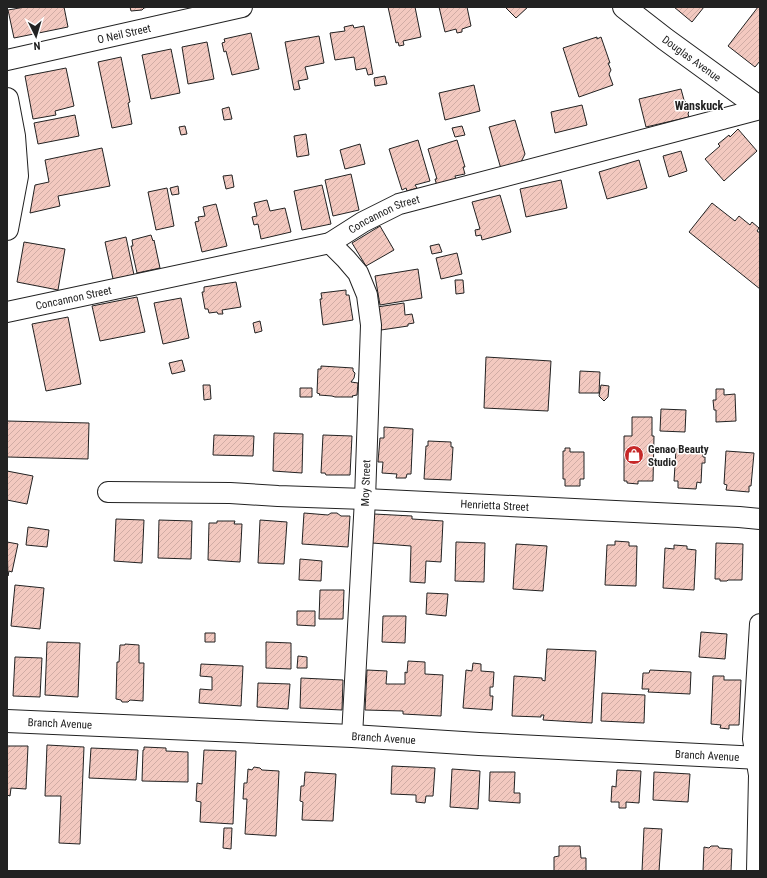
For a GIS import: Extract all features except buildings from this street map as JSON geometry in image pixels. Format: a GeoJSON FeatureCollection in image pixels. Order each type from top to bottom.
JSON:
{"type":"FeatureCollection","features":[{"type":"Feature","properties":{"kind":"main road","name":"Douglas Avenue"},"geometry":{"type":"LineString","coordinates":[[624,7],[760,109]]}},
{"type":"Feature","properties":{"kind":"main road"},"geometry":{"type":"LineString","coordinates":[[7,99],[10,136],[17,176],[7,229]]}},
{"type":"Feature","properties":{"kind":"main road","name":"Branch Avenue"},"geometry":{"type":"LineString","coordinates":[[7,721],[352,736],[758,758]]}},
{"type":"Feature","properties":{"kind":"street","name":"O Neil Street"},"geometry":{"type":"LineString","coordinates":[[7,60],[242,7]]}},
{"type":"Feature","properties":{"kind":"street","name":"Concannon Street"},"geometry":{"type":"LineString","coordinates":[[7,312],[330,243],[363,222],[399,204],[760,109]]}},
{"type":"Feature","properties":{"kind":"street","name":"Moy Street"},"geometry":{"type":"LineString","coordinates":[[330,243],[358,273],[368,296],[371,325],[365,499],[352,736]]}},
{"type":"Feature","properties":{"kind":"street","name":"Henrietta Street"},"geometry":{"type":"LineString","coordinates":[[108,492],[230,493],[760,519]]}},
{"type":"Feature","properties":{"kind":"street"},"geometry":{"type":"LineString","coordinates":[[757,871],[759,774],[758,758],[753,739],[760,624]]}},
{"type":"Feature","properties":{"kind":"place","name":"Genao Beauty Studio"},"geometry":{"type":"Point","coordinates":[634,455]}},
{"type":"Feature","properties":{"kind":"district","name":"Wanskuck"},"geometry":{"type":"Point","coordinates":[699,106]}}]}
